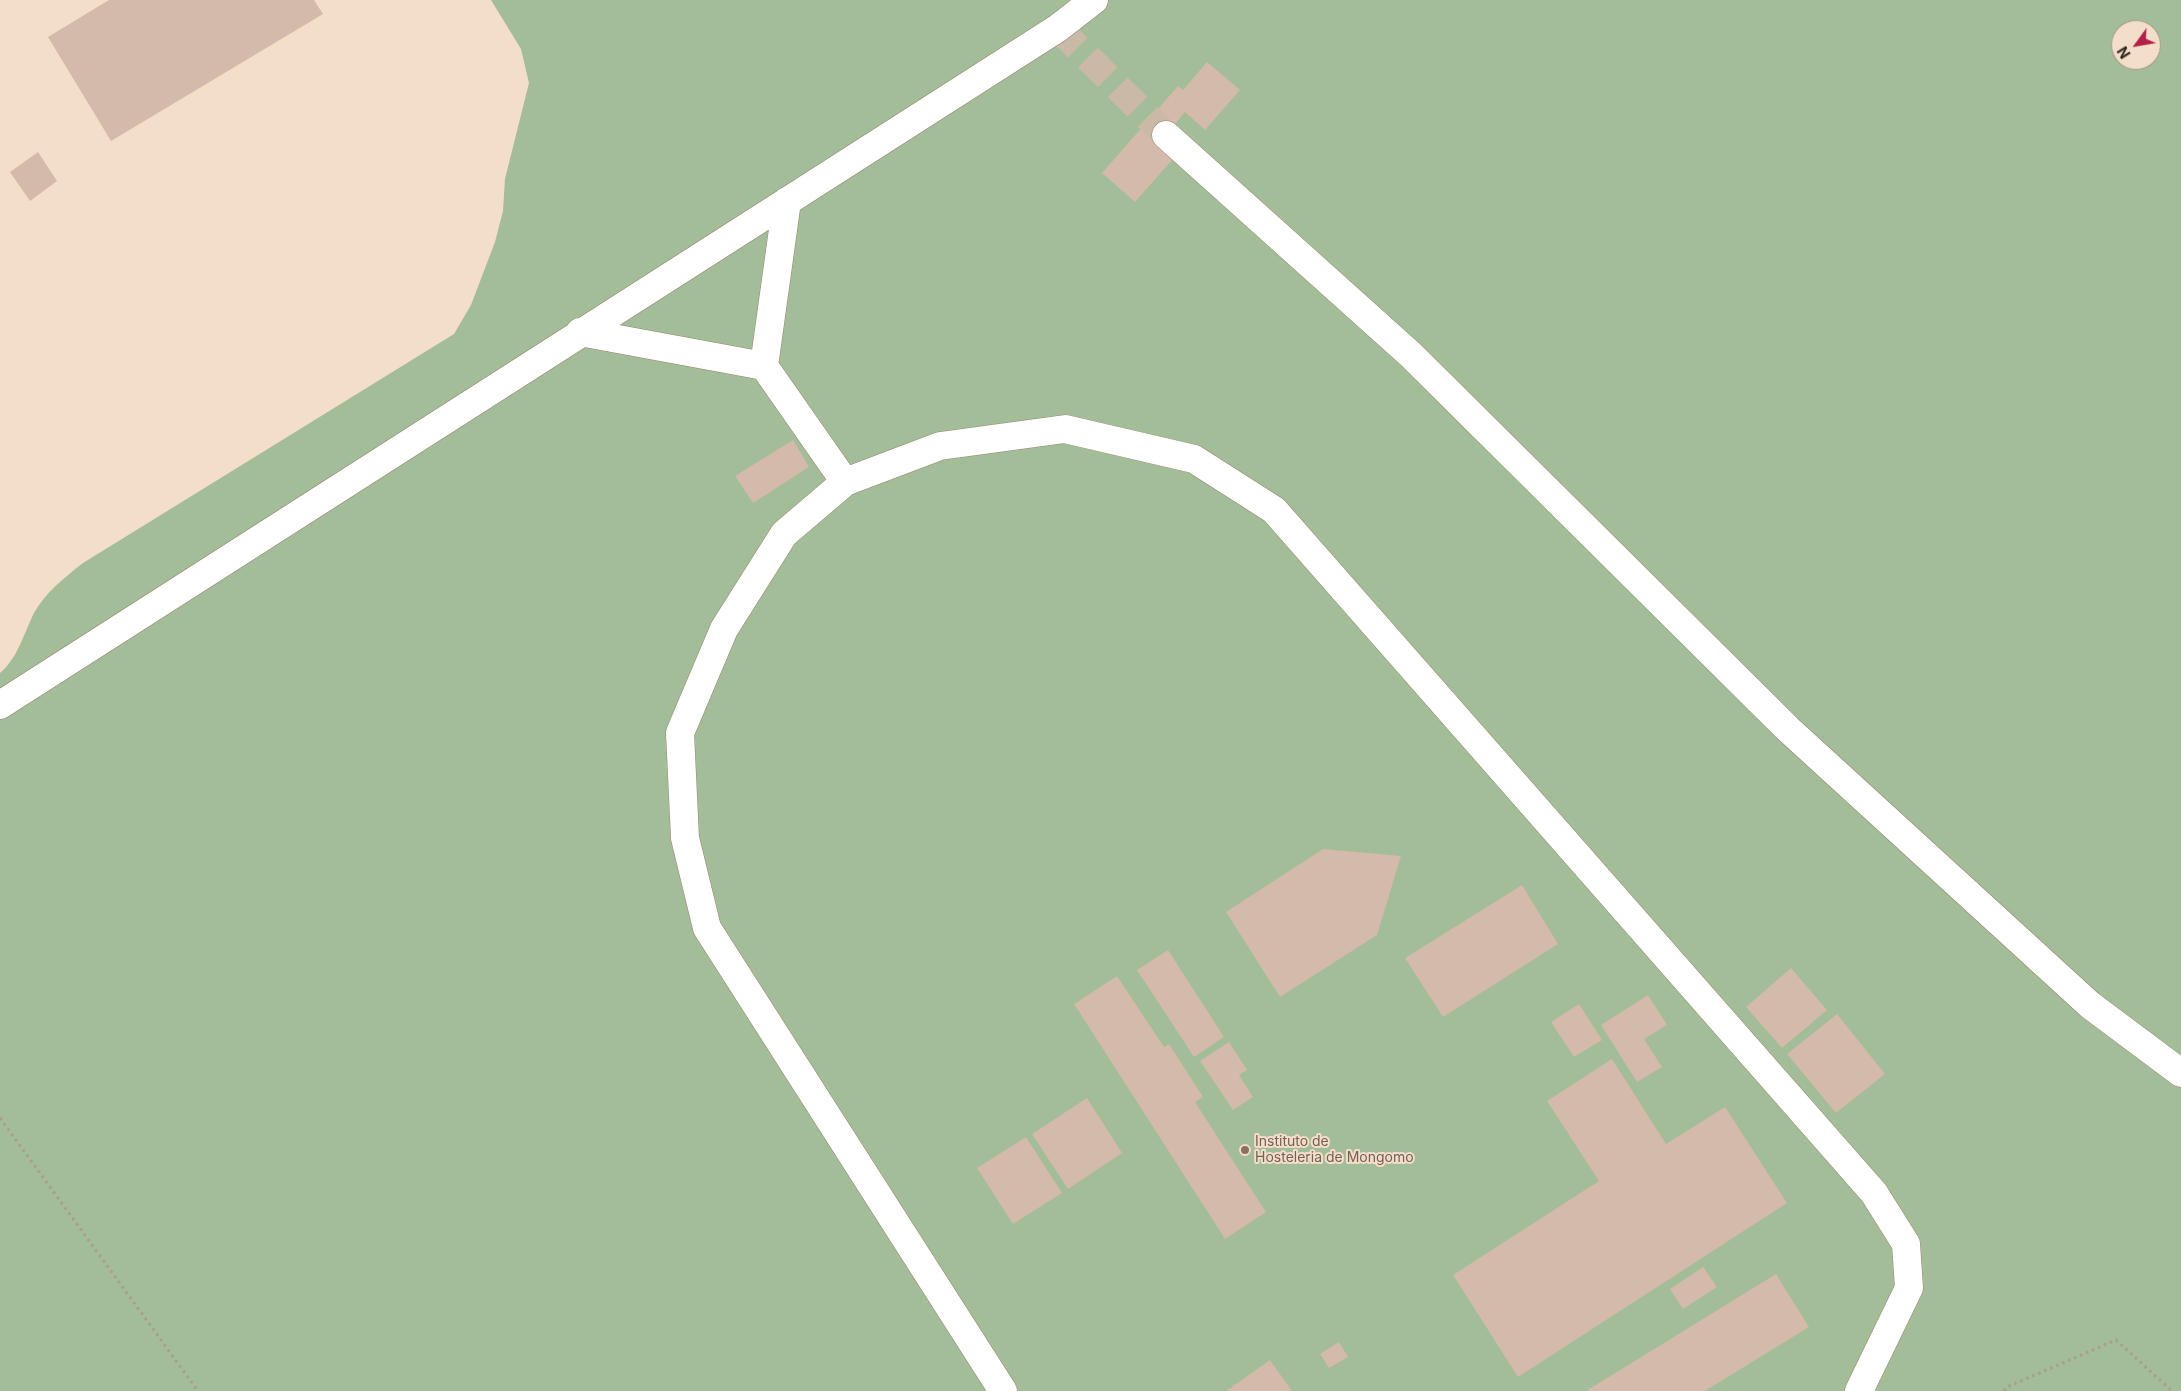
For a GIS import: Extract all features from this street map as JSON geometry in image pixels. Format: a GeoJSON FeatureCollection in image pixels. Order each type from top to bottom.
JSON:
{"type":"FeatureCollection","features":[{"type":"Feature","properties":{"kind":"street"},"geometry":{"type":"LineString","coordinates":[[0,705],[580,332],[1058,28],[1094,0]]}},
{"type":"Feature","properties":{"kind":"street"},"geometry":{"type":"LineString","coordinates":[[1166,135],[1411,355],[1788,729],[2090,1005],[2181,1073]]}},
{"type":"Feature","properties":{"kind":"street"},"geometry":{"type":"LineString","coordinates":[[787,201],[764,366],[845,482]]}},
{"type":"Feature","properties":{"kind":"street"},"geometry":{"type":"LineString","coordinates":[[580,332],[764,366]]}},
{"type":"Feature","properties":{"kind":"street"},"geometry":{"type":"LineString","coordinates":[[1003,1391],[707,928],[685,838],[680,733],[724,629],[784,534],[845,482],[940,446],[1065,429],[1194,459],[1274,510],[1874,1193],[1906,1244],[1909,1288],[1859,1391]]}},
{"type":"Feature","properties":{"kind":"path"},"geometry":{"type":"LineString","coordinates":[[0,1118],[198,1391]]}},
{"type":"Feature","properties":{"kind":"path"},"geometry":{"type":"LineString","coordinates":[[2004,1391],[2007,1387],[2116,1340],[2172,1391]]}},
{"type":"Feature","properties":{"kind":"green space"},"geometry":{"type":"Polygon","coordinates":[[[491,0],[2181,0],[2181,1391],[0,1391],[0,673],[12,660],[34,613],[44,599],[62,580],[83,563],[454,334],[471,305],[495,242],[503,211],[505,179],[529,83],[521,49],[491,0]]]}},
{"type":"Feature","properties":{"kind":"building"},"geometry":{"type":"Polygon","coordinates":[[[109,0],[314,0],[323,14],[111,141],[48,37],[109,0]]]}},
{"type":"Feature","properties":{"kind":"building"},"geometry":{"type":"Polygon","coordinates":[[[1207,62],[1240,90],[1205,130],[1185,112],[1166,135],[1173,159],[1135,202],[1102,173],[1178,86],[1183,90],[1207,62]]]}},
{"type":"Feature","properties":{"kind":"building"},"geometry":{"type":"Polygon","coordinates":[[[38,152],[57,181],[30,201],[10,172],[38,152]]]}},
{"type":"Feature","properties":{"kind":"building"},"geometry":{"type":"Polygon","coordinates":[[[793,440],[809,467],[753,503],[735,476],[793,440]]]}},
{"type":"Feature","properties":{"kind":"building"},"geometry":{"type":"Polygon","coordinates":[[[1323,849],[1401,856],[1377,935],[1280,997],[1226,912],[1323,849]]]}},
{"type":"Feature","properties":{"kind":"building"},"geometry":{"type":"Polygon","coordinates":[[[1522,885],[1558,944],[1443,1017],[1405,958],[1522,885]]]}},
{"type":"Feature","properties":{"kind":"building"},"geometry":{"type":"Polygon","coordinates":[[[1168,950],[1224,1037],[1194,1057],[1137,970],[1168,950]]]}},
{"type":"Feature","properties":{"kind":"building"},"geometry":{"type":"Polygon","coordinates":[[[1791,968],[1827,1010],[1782,1048],[1746,1007],[1791,968]]]}},
{"type":"Feature","properties":{"kind":"building"},"geometry":{"type":"Polygon","coordinates":[[[1117,976],[1164,1047],[1169,1044],[1203,1097],[1195,1102],[1266,1212],[1225,1239],[1074,1004],[1117,976]]]}},
{"type":"Feature","properties":{"kind":"building"},"geometry":{"type":"Polygon","coordinates":[[[1648,995],[1667,1025],[1644,1039],[1662,1067],[1637,1082],[1601,1025],[1648,995]]]}},
{"type":"Feature","properties":{"kind":"building"},"geometry":{"type":"Polygon","coordinates":[[[1579,1004],[1602,1040],[1574,1057],[1551,1022],[1579,1004]]]}},
{"type":"Feature","properties":{"kind":"building"},"geometry":{"type":"Polygon","coordinates":[[[1837,1014],[1885,1074],[1836,1113],[1787,1054],[1837,1014]]]}},
{"type":"Feature","properties":{"kind":"building"},"geometry":{"type":"Polygon","coordinates":[[[1229,1042],[1247,1070],[1239,1075],[1253,1097],[1233,1110],[1200,1061],[1229,1042]]]}},
{"type":"Feature","properties":{"kind":"building"},"geometry":{"type":"Polygon","coordinates":[[[1612,1059],[1666,1144],[1725,1107],[1787,1203],[1518,1377],[1453,1275],[1599,1181],[1547,1101],[1612,1059]]]}},
{"type":"Feature","properties":{"kind":"building"},"geometry":{"type":"Polygon","coordinates":[[[1087,1098],[1122,1153],[1068,1189],[1032,1134],[1087,1098]]]}},
{"type":"Feature","properties":{"kind":"building"},"geometry":{"type":"Polygon","coordinates":[[[1026,1137],[1062,1193],[1013,1224],[977,1168],[1026,1137]]]}},
{"type":"Feature","properties":{"kind":"building"},"geometry":{"type":"Polygon","coordinates":[[[1703,1267],[1717,1287],[1683,1309],[1670,1289],[1703,1267]]]}},
{"type":"Feature","properties":{"kind":"building"},"geometry":{"type":"Polygon","coordinates":[[[1776,1274],[1809,1327],[1705,1391],[1586,1391],[1776,1274]]]}},
{"type":"Feature","properties":{"kind":"building"},"geometry":{"type":"Polygon","coordinates":[[[1339,1342],[1348,1357],[1329,1368],[1320,1354],[1339,1342]]]}},
{"type":"Feature","properties":{"kind":"building"},"geometry":{"type":"Polygon","coordinates":[[[1270,1360],[1292,1391],[1226,1391],[1270,1360]]]}},
{"type":"Feature","properties":{"kind":"tunnel"},"geometry":{"type":"LineString","coordinates":[[1058,28],[1166,135]]}},
{"type":"Feature","properties":{"kind":"place","name":"Instituto de Hosteleria de Mongomo"},"geometry":{"type":"Point","coordinates":[1245,1150]}}]}
